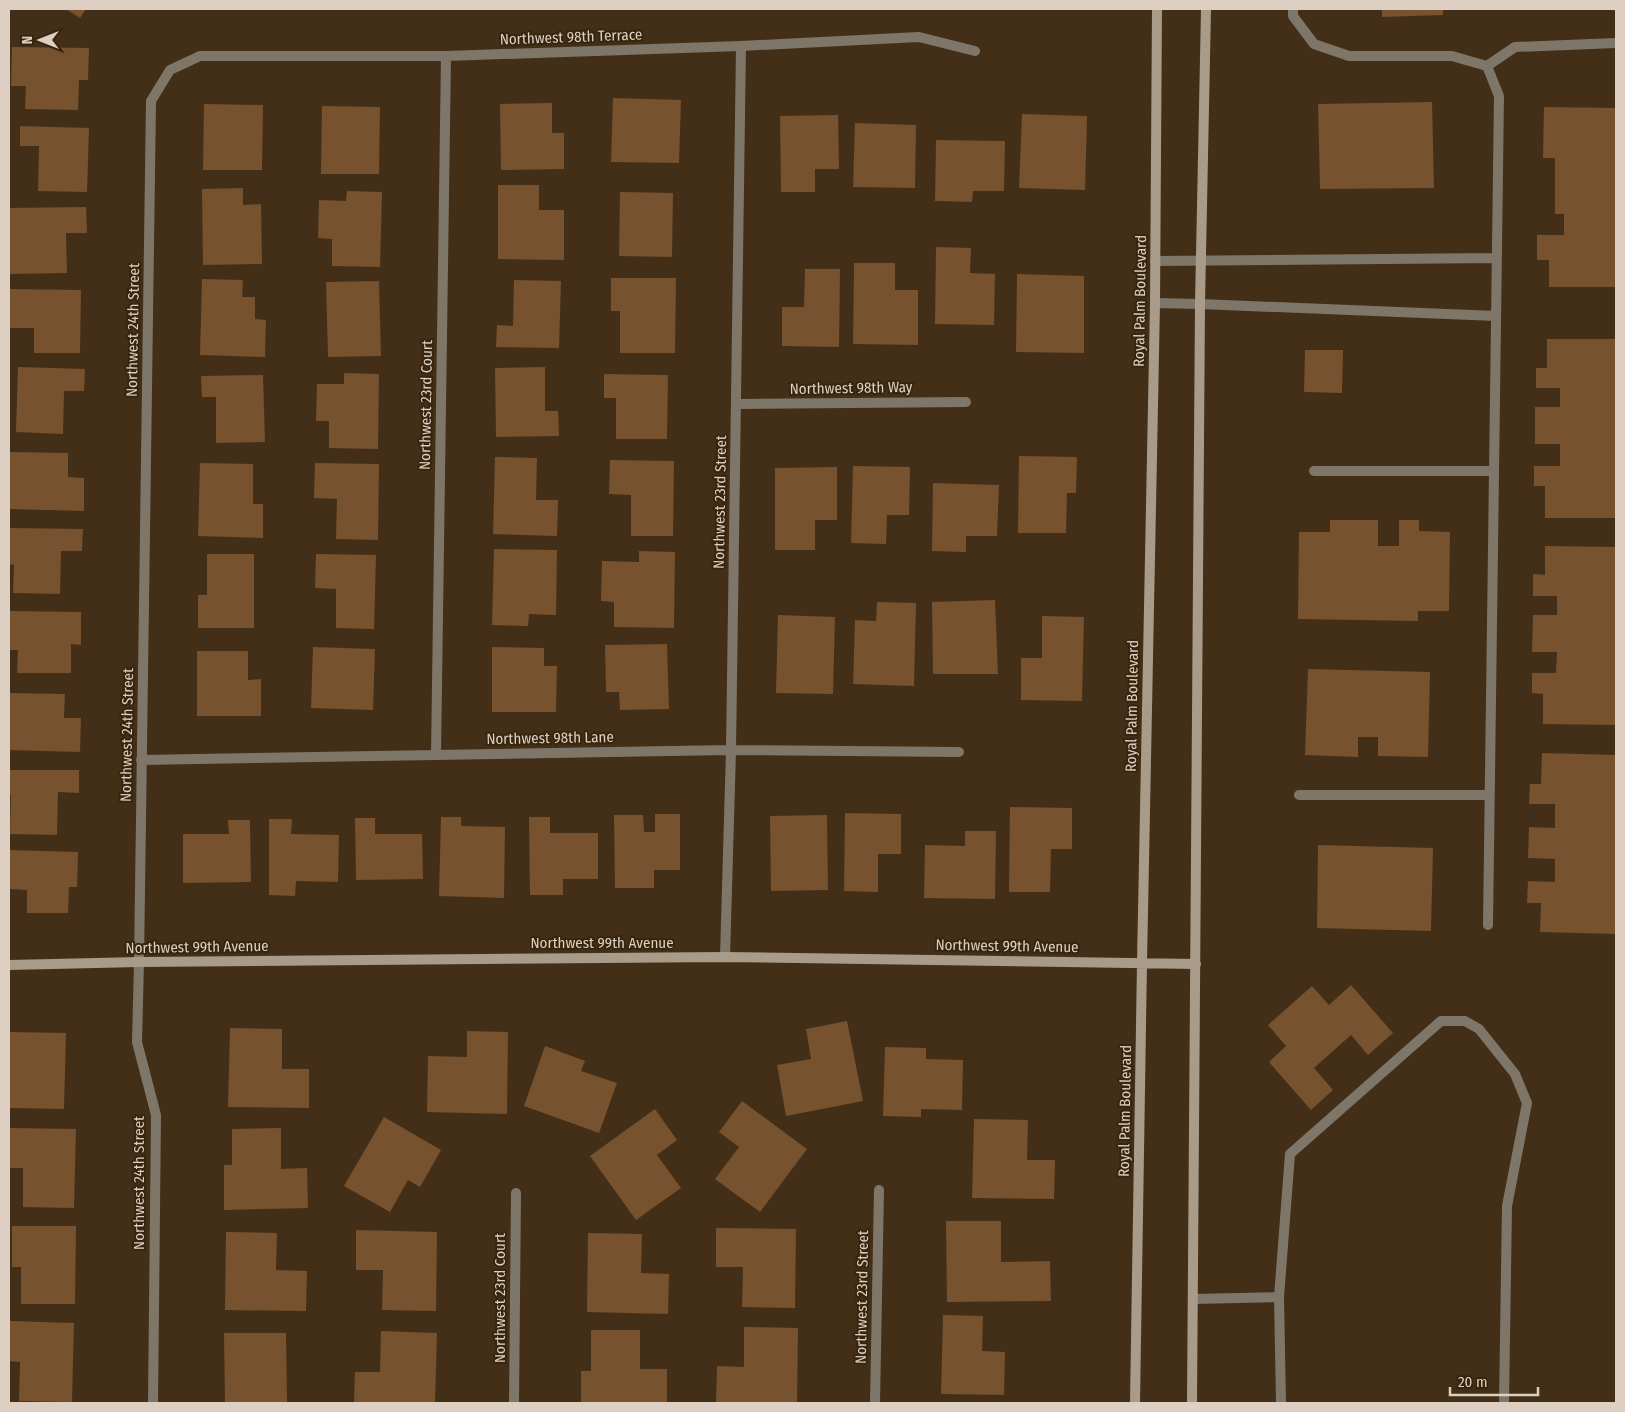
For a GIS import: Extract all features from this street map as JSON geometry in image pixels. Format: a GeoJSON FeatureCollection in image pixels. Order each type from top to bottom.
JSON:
{"type":"FeatureCollection","features":[{"type":"Feature","properties":{"kind":"main road","name":"Royal Palm Boulevard"},"geometry":{"type":"LineString","coordinates":[[1135,1403],[1155,303],[1157,9]]}},
{"type":"Feature","properties":{"kind":"main road"},"geometry":{"type":"LineString","coordinates":[[1192,1403],[1200,304],[1206,9]]}},
{"type":"Feature","properties":{"kind":"main road","name":"Northwest 99th Avenue"},"geometry":{"type":"LineString","coordinates":[[9,965],[139,962],[725,957],[1196,964]]}},
{"type":"Feature","properties":{"kind":"street"},"geometry":{"type":"LineString","coordinates":[[1293,9],[1293,16],[1314,44],[1349,56],[1452,56],[1487,66]]}},
{"type":"Feature","properties":{"kind":"street","name":"Northwest 98th Terrace"},"geometry":{"type":"LineString","coordinates":[[170,70],[200,56],[446,56],[741,46],[919,37],[975,51]]}},
{"type":"Feature","properties":{"kind":"street"},"geometry":{"type":"LineString","coordinates":[[1487,66],[1515,47],[1616,43]]}},
{"type":"Feature","properties":{"kind":"street","name":"Northwest 23rd Street"},"geometry":{"type":"LineString","coordinates":[[725,957],[731,750],[741,46]]}},
{"type":"Feature","properties":{"kind":"street","name":"Northwest 23rd Court"},"geometry":{"type":"LineString","coordinates":[[436,755],[446,56]]}},
{"type":"Feature","properties":{"kind":"street"},"geometry":{"type":"LineString","coordinates":[[1487,66],[1498,96],[1488,925]]}},
{"type":"Feature","properties":{"kind":"street","name":"Northwest 24th Street"},"geometry":{"type":"LineString","coordinates":[[153,1403],[156,1115],[137,1042],[151,101],[170,70]]}},
{"type":"Feature","properties":{"kind":"street"},"geometry":{"type":"LineString","coordinates":[[1155,261],[1497,258]]}},
{"type":"Feature","properties":{"kind":"street"},"geometry":{"type":"LineString","coordinates":[[1155,303],[1496,316]]}},
{"type":"Feature","properties":{"kind":"street","name":"Northwest 98th Way"},"geometry":{"type":"LineString","coordinates":[[736,404],[966,402]]}},
{"type":"Feature","properties":{"kind":"street"},"geometry":{"type":"LineString","coordinates":[[1314,471],[1494,471]]}},
{"type":"Feature","properties":{"kind":"street","name":"Northwest 98th Lane"},"geometry":{"type":"LineString","coordinates":[[142,760],[731,750],[959,752]]}},
{"type":"Feature","properties":{"kind":"street"},"geometry":{"type":"LineString","coordinates":[[1300,795],[1489,795]]}},
{"type":"Feature","properties":{"kind":"street"},"geometry":{"type":"LineString","coordinates":[[1281,1403],[1278,1298],[1290,1154],[1441,1021],[1465,1022],[1479,1029],[1515,1074],[1527,1103],[1507,1206],[1504,1403]]}},
{"type":"Feature","properties":{"kind":"street","name":"Northwest 23rd Street"},"geometry":{"type":"LineString","coordinates":[[875,1403],[879,1190]]}},
{"type":"Feature","properties":{"kind":"street","name":"Northwest 23rd Court"},"geometry":{"type":"LineString","coordinates":[[514,1403],[516,1193]]}},
{"type":"Feature","properties":{"kind":"street"},"geometry":{"type":"LineString","coordinates":[[1193,1299],[1278,1298]]}},
{"type":"Feature","properties":{"kind":"building"},"geometry":{"type":"Polygon","coordinates":[[[66,9],[86,9],[80,18],[66,9]]]}},
{"type":"Feature","properties":{"kind":"building"},"geometry":{"type":"Polygon","coordinates":[[[1382,9],[1443,9],[1443,15],[1382,17],[1382,9]]]}},
{"type":"Feature","properties":{"kind":"building"},"geometry":{"type":"Polygon","coordinates":[[[12,47],[89,48],[88,80],[79,80],[78,110],[25,109],[26,86],[11,86],[12,47]]]}},
{"type":"Feature","properties":{"kind":"building"},"geometry":{"type":"Polygon","coordinates":[[[613,98],[681,100],[679,163],[611,162],[613,98]]]}},
{"type":"Feature","properties":{"kind":"building"},"geometry":{"type":"Polygon","coordinates":[[[1432,102],[1434,188],[1320,189],[1318,104],[1432,102]]]}},
{"type":"Feature","properties":{"kind":"building"},"geometry":{"type":"Polygon","coordinates":[[[552,103],[552,133],[564,133],[564,169],[501,170],[500,104],[552,103]]]}},
{"type":"Feature","properties":{"kind":"building"},"geometry":{"type":"Polygon","coordinates":[[[204,104],[263,105],[262,170],[203,170],[204,104]]]}},
{"type":"Feature","properties":{"kind":"building"},"geometry":{"type":"Polygon","coordinates":[[[322,106],[380,107],[379,174],[321,174],[322,106]]]}},
{"type":"Feature","properties":{"kind":"building"},"geometry":{"type":"Polygon","coordinates":[[[1544,107],[1616,108],[1616,287],[1549,287],[1549,260],[1537,260],[1537,235],[1564,235],[1564,214],[1555,214],[1555,158],[1543,158],[1544,107]]]}},
{"type":"Feature","properties":{"kind":"building"},"geometry":{"type":"Polygon","coordinates":[[[1022,114],[1087,116],[1085,190],[1019,188],[1022,114]]]}},
{"type":"Feature","properties":{"kind":"building"},"geometry":{"type":"Polygon","coordinates":[[[838,115],[839,169],[815,169],[815,192],[781,192],[780,116],[838,115]]]}},
{"type":"Feature","properties":{"kind":"building"},"geometry":{"type":"Polygon","coordinates":[[[855,123],[916,125],[915,188],[853,187],[855,123]]]}},
{"type":"Feature","properties":{"kind":"building"},"geometry":{"type":"Polygon","coordinates":[[[20,126],[89,128],[87,192],[38,191],[39,146],[20,146],[20,126]]]}},
{"type":"Feature","properties":{"kind":"building"},"geometry":{"type":"Polygon","coordinates":[[[936,140],[1005,141],[1004,191],[973,191],[972,202],[935,201],[936,140]]]}},
{"type":"Feature","properties":{"kind":"building"},"geometry":{"type":"Polygon","coordinates":[[[498,185],[539,185],[539,210],[564,210],[564,260],[498,259],[498,185]]]}},
{"type":"Feature","properties":{"kind":"building"},"geometry":{"type":"Polygon","coordinates":[[[243,188],[243,205],[261,204],[262,264],[203,265],[202,189],[243,188]]]}},
{"type":"Feature","properties":{"kind":"building"},"geometry":{"type":"Polygon","coordinates":[[[347,191],[382,192],[380,267],[332,266],[332,239],[318,238],[319,200],[346,201],[347,191]]]}},
{"type":"Feature","properties":{"kind":"building"},"geometry":{"type":"Polygon","coordinates":[[[620,192],[673,193],[672,257],[619,256],[620,192]]]}},
{"type":"Feature","properties":{"kind":"building"},"geometry":{"type":"Polygon","coordinates":[[[86,207],[87,233],[66,233],[67,273],[9,274],[9,208],[86,207]]]}},
{"type":"Feature","properties":{"kind":"building"},"geometry":{"type":"Polygon","coordinates":[[[936,247],[971,248],[970,273],[995,274],[994,325],[935,324],[936,247]]]}},
{"type":"Feature","properties":{"kind":"building"},"geometry":{"type":"Polygon","coordinates":[[[854,263],[895,263],[895,290],[918,290],[918,345],[853,344],[854,263]]]}},
{"type":"Feature","properties":{"kind":"building"},"geometry":{"type":"Polygon","coordinates":[[[805,269],[840,269],[839,347],[782,346],[782,307],[804,307],[805,269]]]}},
{"type":"Feature","properties":{"kind":"building"},"geometry":{"type":"Polygon","coordinates":[[[1017,274],[1084,276],[1084,353],[1016,352],[1017,274]]]}},
{"type":"Feature","properties":{"kind":"building"},"geometry":{"type":"Polygon","coordinates":[[[611,278],[676,278],[675,353],[620,353],[620,311],[611,311],[611,278]]]}},
{"type":"Feature","properties":{"kind":"building"},"geometry":{"type":"Polygon","coordinates":[[[202,279],[243,280],[242,297],[255,297],[255,319],[266,320],[265,357],[200,355],[202,279]]]}},
{"type":"Feature","properties":{"kind":"building"},"geometry":{"type":"Polygon","coordinates":[[[514,280],[561,281],[559,348],[496,347],[497,325],[513,326],[514,280]]]}},
{"type":"Feature","properties":{"kind":"building"},"geometry":{"type":"Polygon","coordinates":[[[379,281],[381,356],[328,357],[326,282],[379,281]]]}},
{"type":"Feature","properties":{"kind":"building"},"geometry":{"type":"Polygon","coordinates":[[[9,289],[81,290],[80,353],[34,353],[34,328],[9,328],[9,289]]]}},
{"type":"Feature","properties":{"kind":"building"},"geometry":{"type":"Polygon","coordinates":[[[1547,339],[1616,339],[1616,518],[1545,518],[1545,486],[1534,486],[1534,466],[1560,466],[1560,444],[1535,444],[1535,407],[1560,407],[1560,388],[1536,388],[1536,368],[1547,368],[1547,339]]]}},
{"type":"Feature","properties":{"kind":"building"},"geometry":{"type":"Polygon","coordinates":[[[1305,350],[1343,350],[1342,393],[1304,392],[1305,350]]]}},
{"type":"Feature","properties":{"kind":"building"},"geometry":{"type":"Polygon","coordinates":[[[18,367],[85,369],[84,391],[64,391],[63,434],[16,432],[18,367]]]}},
{"type":"Feature","properties":{"kind":"building"},"geometry":{"type":"Polygon","coordinates":[[[545,367],[545,411],[558,411],[559,436],[496,437],[495,368],[545,367]]]}},
{"type":"Feature","properties":{"kind":"building"},"geometry":{"type":"Polygon","coordinates":[[[344,373],[379,374],[378,449],[329,448],[329,421],[316,421],[317,384],[344,384],[344,373]]]}},
{"type":"Feature","properties":{"kind":"building"},"geometry":{"type":"Polygon","coordinates":[[[604,374],[668,375],[667,439],[616,439],[616,398],[604,398],[604,374]]]}},
{"type":"Feature","properties":{"kind":"building"},"geometry":{"type":"Polygon","coordinates":[[[263,375],[265,442],[216,443],[216,397],[202,397],[201,376],[263,375]]]}},
{"type":"Feature","properties":{"kind":"building"},"geometry":{"type":"Polygon","coordinates":[[[9,452],[68,453],[68,477],[84,478],[84,511],[9,509],[9,452]]]}},
{"type":"Feature","properties":{"kind":"building"},"geometry":{"type":"Polygon","coordinates":[[[1019,456],[1077,457],[1076,493],[1067,493],[1066,533],[1018,533],[1019,456]]]}},
{"type":"Feature","properties":{"kind":"building"},"geometry":{"type":"Polygon","coordinates":[[[495,457],[537,458],[536,500],[558,500],[557,536],[493,534],[495,457]]]}},
{"type":"Feature","properties":{"kind":"building"},"geometry":{"type":"Polygon","coordinates":[[[610,460],[674,461],[673,536],[631,536],[631,495],[609,494],[610,460]]]}},
{"type":"Feature","properties":{"kind":"building"},"geometry":{"type":"Polygon","coordinates":[[[200,463],[253,464],[253,504],[263,504],[263,538],[198,536],[200,463]]]}},
{"type":"Feature","properties":{"kind":"building"},"geometry":{"type":"Polygon","coordinates":[[[315,463],[379,464],[378,540],[336,539],[337,499],[314,498],[315,463]]]}},
{"type":"Feature","properties":{"kind":"building"},"geometry":{"type":"Polygon","coordinates":[[[853,466],[910,467],[909,515],[887,515],[886,544],[851,543],[853,466]]]}},
{"type":"Feature","properties":{"kind":"building"},"geometry":{"type":"Polygon","coordinates":[[[837,467],[837,520],[815,520],[815,550],[775,550],[775,468],[837,467]]]}},
{"type":"Feature","properties":{"kind":"building"},"geometry":{"type":"Polygon","coordinates":[[[933,483],[999,485],[997,536],[966,536],[966,552],[932,551],[933,483]]]}},
{"type":"Feature","properties":{"kind":"building"},"geometry":{"type":"Polygon","coordinates":[[[1330,520],[1378,520],[1378,546],[1399,546],[1399,520],[1419,520],[1419,531],[1450,532],[1449,611],[1418,611],[1418,621],[1298,619],[1299,532],[1330,532],[1330,520]]]}},
{"type":"Feature","properties":{"kind":"building"},"geometry":{"type":"Polygon","coordinates":[[[9,528],[83,529],[82,551],[61,551],[60,594],[13,593],[14,565],[9,564],[9,528]]]}},
{"type":"Feature","properties":{"kind":"building"},"geometry":{"type":"Polygon","coordinates":[[[1545,546],[1616,547],[1616,725],[1543,724],[1543,694],[1532,693],[1532,673],[1556,673],[1557,652],[1532,652],[1533,615],[1557,615],[1557,596],[1533,596],[1533,574],[1545,575],[1545,546]]]}},
{"type":"Feature","properties":{"kind":"building"},"geometry":{"type":"Polygon","coordinates":[[[494,549],[557,550],[556,615],[529,614],[528,626],[492,625],[494,549]]]}},
{"type":"Feature","properties":{"kind":"building"},"geometry":{"type":"Polygon","coordinates":[[[639,551],[675,552],[674,628],[614,627],[614,602],[601,601],[602,561],[639,562],[639,551]]]}},
{"type":"Feature","properties":{"kind":"building"},"geometry":{"type":"Polygon","coordinates":[[[207,554],[254,554],[254,628],[198,628],[198,595],[207,595],[207,554]]]}},
{"type":"Feature","properties":{"kind":"building"},"geometry":{"type":"Polygon","coordinates":[[[316,554],[376,555],[374,629],[336,628],[336,589],[315,588],[316,554]]]}},
{"type":"Feature","properties":{"kind":"building"},"geometry":{"type":"Polygon","coordinates":[[[995,600],[998,674],[933,674],[932,602],[995,600]]]}},
{"type":"Feature","properties":{"kind":"building"},"geometry":{"type":"Polygon","coordinates":[[[877,602],[916,603],[914,686],[853,684],[855,620],[876,621],[877,602]]]}},
{"type":"Feature","properties":{"kind":"building"},"geometry":{"type":"Polygon","coordinates":[[[9,611],[81,612],[81,645],[71,644],[71,673],[17,673],[18,650],[9,650],[9,611]]]}},
{"type":"Feature","properties":{"kind":"building"},"geometry":{"type":"Polygon","coordinates":[[[778,615],[835,617],[833,694],[776,693],[778,615]]]}},
{"type":"Feature","properties":{"kind":"building"},"geometry":{"type":"Polygon","coordinates":[[[1042,616],[1084,617],[1082,701],[1021,700],[1021,658],[1042,658],[1042,616]]]}},
{"type":"Feature","properties":{"kind":"building"},"geometry":{"type":"Polygon","coordinates":[[[667,644],[669,709],[620,710],[619,692],[606,692],[605,645],[667,644]]]}},
{"type":"Feature","properties":{"kind":"building"},"geometry":{"type":"Polygon","coordinates":[[[313,647],[375,649],[373,710],[311,708],[313,647]]]}},
{"type":"Feature","properties":{"kind":"building"},"geometry":{"type":"Polygon","coordinates":[[[492,647],[544,648],[544,666],[557,666],[556,712],[492,712],[492,647]]]}},
{"type":"Feature","properties":{"kind":"building"},"geometry":{"type":"Polygon","coordinates":[[[197,651],[248,651],[248,680],[261,679],[261,716],[197,716],[197,651]]]}},
{"type":"Feature","properties":{"kind":"building"},"geometry":{"type":"Polygon","coordinates":[[[1308,669],[1430,672],[1428,757],[1378,756],[1378,737],[1358,737],[1358,757],[1305,755],[1308,669]]]}},
{"type":"Feature","properties":{"kind":"building"},"geometry":{"type":"Polygon","coordinates":[[[9,693],[65,694],[64,718],[81,718],[80,752],[9,750],[9,693]]]}},
{"type":"Feature","properties":{"kind":"building"},"geometry":{"type":"Polygon","coordinates":[[[1542,753],[1616,755],[1616,934],[1540,932],[1541,903],[1527,903],[1528,881],[1555,882],[1555,859],[1528,858],[1529,827],[1555,828],[1555,804],[1529,804],[1530,784],[1541,784],[1542,753]]]}},
{"type":"Feature","properties":{"kind":"building"},"geometry":{"type":"Polygon","coordinates":[[[9,770],[79,770],[79,793],[58,792],[57,835],[10,834],[11,795],[9,795],[9,770]]]}},
{"type":"Feature","properties":{"kind":"building"},"geometry":{"type":"Polygon","coordinates":[[[1010,807],[1072,808],[1072,849],[1051,849],[1050,892],[1009,892],[1010,807]]]}},
{"type":"Feature","properties":{"kind":"building"},"geometry":{"type":"Polygon","coordinates":[[[845,813],[901,814],[901,854],[878,854],[878,892],[844,891],[845,813]]]}},
{"type":"Feature","properties":{"kind":"building"},"geometry":{"type":"Polygon","coordinates":[[[655,814],[680,814],[680,870],[654,870],[654,888],[615,888],[614,815],[643,815],[644,832],[655,832],[655,814]]]}},
{"type":"Feature","properties":{"kind":"building"},"geometry":{"type":"Polygon","coordinates":[[[827,815],[828,890],[771,891],[770,816],[827,815]]]}},
{"type":"Feature","properties":{"kind":"building"},"geometry":{"type":"Polygon","coordinates":[[[441,817],[461,817],[461,826],[505,827],[504,898],[439,896],[441,817]]]}},
{"type":"Feature","properties":{"kind":"building"},"geometry":{"type":"Polygon","coordinates":[[[529,817],[550,817],[550,833],[598,833],[598,879],[563,879],[563,895],[530,895],[529,817]]]}},
{"type":"Feature","properties":{"kind":"building"},"geometry":{"type":"Polygon","coordinates":[[[355,818],[375,818],[375,834],[422,834],[423,879],[356,880],[355,818]]]}},
{"type":"Feature","properties":{"kind":"building"},"geometry":{"type":"Polygon","coordinates":[[[269,819],[292,819],[291,834],[339,835],[338,882],[296,881],[295,896],[269,895],[269,819]]]}},
{"type":"Feature","properties":{"kind":"building"},"geometry":{"type":"Polygon","coordinates":[[[228,820],[250,820],[251,882],[183,883],[183,834],[229,834],[228,820]]]}},
{"type":"Feature","properties":{"kind":"building"},"geometry":{"type":"Polygon","coordinates":[[[965,831],[996,831],[995,899],[924,898],[925,845],[965,846],[965,831]]]}},
{"type":"Feature","properties":{"kind":"building"},"geometry":{"type":"Polygon","coordinates":[[[1318,845],[1433,848],[1431,931],[1317,928],[1318,845]]]}},
{"type":"Feature","properties":{"kind":"building"},"geometry":{"type":"Polygon","coordinates":[[[9,850],[78,852],[77,887],[69,887],[68,913],[27,913],[27,890],[9,889],[9,850]]]}},
{"type":"Feature","properties":{"kind":"building"},"geometry":{"type":"Polygon","coordinates":[[[1351,985],[1393,1033],[1368,1055],[1351,1035],[1314,1068],[1333,1090],[1311,1110],[1269,1062],[1286,1046],[1268,1025],[1312,986],[1329,1005],[1351,985]]]}},
{"type":"Feature","properties":{"kind":"building"},"geometry":{"type":"Polygon","coordinates":[[[847,1021],[863,1101],[786,1116],[777,1065],[811,1059],[806,1029],[847,1021]]]}},
{"type":"Feature","properties":{"kind":"building"},"geometry":{"type":"Polygon","coordinates":[[[230,1028],[282,1029],[282,1069],[309,1069],[309,1108],[228,1107],[230,1028]]]}},
{"type":"Feature","properties":{"kind":"building"},"geometry":{"type":"Polygon","coordinates":[[[467,1031],[508,1032],[507,1114],[427,1112],[428,1056],[467,1057],[467,1031]]]}},
{"type":"Feature","properties":{"kind":"building"},"geometry":{"type":"Polygon","coordinates":[[[9,1032],[66,1033],[64,1109],[10,1108],[9,1032]]]}},
{"type":"Feature","properties":{"kind":"building"},"geometry":{"type":"Polygon","coordinates":[[[545,1046],[585,1061],[581,1071],[617,1083],[599,1133],[524,1106],[545,1046]]]}},
{"type":"Feature","properties":{"kind":"building"},"geometry":{"type":"Polygon","coordinates":[[[885,1047],[926,1048],[926,1059],[963,1060],[962,1110],[921,1109],[921,1117],[883,1116],[885,1047]]]}},
{"type":"Feature","properties":{"kind":"building"},"geometry":{"type":"Polygon","coordinates":[[[742,1101],[807,1149],[760,1212],[715,1179],[739,1147],[719,1132],[742,1101]]]}},
{"type":"Feature","properties":{"kind":"building"},"geometry":{"type":"Polygon","coordinates":[[[655,1109],[677,1140],[657,1155],[681,1188],[636,1220],[590,1156],[655,1109]]]}},
{"type":"Feature","properties":{"kind":"building"},"geometry":{"type":"Polygon","coordinates":[[[384,1117],[441,1150],[420,1187],[408,1180],[390,1212],[344,1186],[384,1117]]]}},
{"type":"Feature","properties":{"kind":"building"},"geometry":{"type":"Polygon","coordinates":[[[974,1119],[1028,1120],[1027,1160],[1055,1160],[1054,1199],[972,1198],[974,1119]]]}},
{"type":"Feature","properties":{"kind":"building"},"geometry":{"type":"Polygon","coordinates":[[[9,1128],[76,1129],[74,1208],[23,1207],[23,1168],[9,1168],[9,1128]]]}},
{"type":"Feature","properties":{"kind":"building"},"geometry":{"type":"Polygon","coordinates":[[[281,1128],[281,1169],[307,1168],[308,1208],[224,1210],[224,1165],[232,1165],[232,1129],[281,1128]]]}},
{"type":"Feature","properties":{"kind":"building"},"geometry":{"type":"Polygon","coordinates":[[[946,1221],[1001,1221],[1001,1262],[1050,1261],[1051,1301],[947,1302],[946,1221]]]}},
{"type":"Feature","properties":{"kind":"building"},"geometry":{"type":"Polygon","coordinates":[[[12,1226],[76,1226],[75,1304],[21,1304],[21,1267],[12,1267],[12,1226]]]}},
{"type":"Feature","properties":{"kind":"building"},"geometry":{"type":"Polygon","coordinates":[[[716,1228],[796,1229],[795,1308],[742,1307],[743,1267],[716,1267],[716,1228]]]}},
{"type":"Feature","properties":{"kind":"building"},"geometry":{"type":"Polygon","coordinates":[[[356,1230],[437,1232],[436,1311],[382,1310],[383,1270],[356,1270],[356,1230]]]}},
{"type":"Feature","properties":{"kind":"building"},"geometry":{"type":"Polygon","coordinates":[[[226,1232],[277,1233],[276,1270],[307,1271],[306,1311],[225,1310],[226,1232]]]}},
{"type":"Feature","properties":{"kind":"building"},"geometry":{"type":"Polygon","coordinates":[[[588,1233],[642,1234],[641,1273],[669,1274],[668,1314],[587,1312],[588,1233]]]}},
{"type":"Feature","properties":{"kind":"building"},"geometry":{"type":"Polygon","coordinates":[[[943,1315],[983,1316],[982,1351],[1005,1352],[1004,1395],[941,1394],[943,1315]]]}},
{"type":"Feature","properties":{"kind":"building"},"geometry":{"type":"Polygon","coordinates":[[[9,1321],[74,1323],[72,1402],[19,1401],[20,1362],[9,1361],[9,1321]]]}},
{"type":"Feature","properties":{"kind":"building"},"geometry":{"type":"Polygon","coordinates":[[[744,1327],[798,1328],[797,1403],[716,1403],[717,1366],[744,1367],[744,1327]]]}},
{"type":"Feature","properties":{"kind":"building"},"geometry":{"type":"Polygon","coordinates":[[[591,1330],[640,1330],[640,1369],[667,1369],[667,1403],[581,1403],[581,1371],[591,1371],[591,1330]]]}},
{"type":"Feature","properties":{"kind":"building"},"geometry":{"type":"Polygon","coordinates":[[[381,1331],[437,1333],[435,1403],[354,1403],[355,1372],[380,1372],[381,1331]]]}},
{"type":"Feature","properties":{"kind":"building"},"geometry":{"type":"Polygon","coordinates":[[[224,1333],[286,1333],[287,1403],[225,1403],[224,1333]]]}}]}
